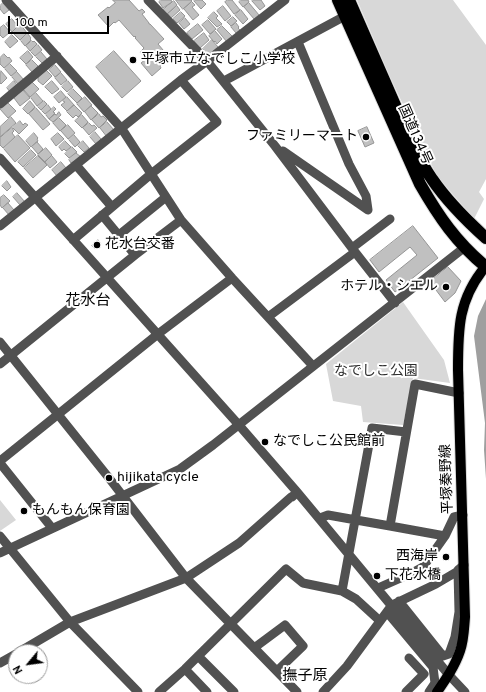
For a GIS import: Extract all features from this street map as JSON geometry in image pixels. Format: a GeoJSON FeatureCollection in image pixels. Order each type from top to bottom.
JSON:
{"type":"FeatureCollection","features":[{"type":"Feature","properties":{"kind":"highway","name":"国道134号"},"geometry":{"type":"LineString","coordinates":[[338,0],[420,184],[445,225],[486,267]]}},
{"type":"Feature","properties":{"kind":"highway","name":"国道134号"},"geometry":{"type":"LineString","coordinates":[[349,0],[412,144],[421,161],[448,200],[467,221],[486,238]]}},
{"type":"Feature","properties":{"kind":"main road","name":"平塚秦野線"},"geometry":{"type":"LineString","coordinates":[[437,692],[452,678],[464,634],[466,617],[461,568],[463,516],[458,345],[459,321],[464,302],[470,288],[486,267]]}},
{"type":"Feature","properties":{"kind":"street"},"geometry":{"type":"LineString","coordinates":[[6,0],[122,129],[181,220],[313,366]]}},
{"type":"Feature","properties":{"kind":"street"},"geometry":{"type":"LineString","coordinates":[[148,0],[207,61],[224,81],[395,302]]}},
{"type":"Feature","properties":{"kind":"street"},"geometry":{"type":"LineString","coordinates":[[0,226],[181,80],[285,0]]}},
{"type":"Feature","properties":{"kind":"street"},"geometry":{"type":"LineString","coordinates":[[224,81],[345,16]]}},
{"type":"Feature","properties":{"kind":"street"},"geometry":{"type":"LineString","coordinates":[[275,146],[368,210],[366,196],[349,164],[298,42]]}},
{"type":"Feature","properties":{"kind":"street"},"geometry":{"type":"LineString","coordinates":[[0,104],[57,56]]}},
{"type":"Feature","properties":{"kind":"street"},"geometry":{"type":"LineString","coordinates":[[73,240],[151,174],[217,122],[181,80]]}},
{"type":"Feature","properties":{"kind":"street"},"geometry":{"type":"LineString","coordinates":[[0,158],[298,492],[465,692]]}},
{"type":"Feature","properties":{"kind":"street"},"geometry":{"type":"LineString","coordinates":[[76,165],[112,207]]}},
{"type":"Feature","properties":{"kind":"street"},"geometry":{"type":"LineString","coordinates":[[119,235],[166,197]]}},
{"type":"Feature","properties":{"kind":"street"},"geometry":{"type":"LineString","coordinates":[[102,215],[135,255]]}},
{"type":"Feature","properties":{"kind":"street"},"geometry":{"type":"LineString","coordinates":[[268,317],[354,250],[390,219]]}},
{"type":"Feature","properties":{"kind":"street"},"geometry":{"type":"LineString","coordinates":[[0,364],[135,255],[181,220]]}},
{"type":"Feature","properties":{"kind":"street"},"geometry":{"type":"LineString","coordinates":[[0,552],[180,469],[465,247]]}},
{"type":"Feature","properties":{"kind":"street"},"geometry":{"type":"LineString","coordinates":[[52,528],[0,462],[158,334],[232,278]]}},
{"type":"Feature","properties":{"kind":"street"},"geometry":{"type":"LineString","coordinates":[[0,342],[123,495],[186,578],[297,692]]}},
{"type":"Feature","properties":{"kind":"street"},"geometry":{"type":"LineString","coordinates":[[390,526],[416,384],[459,392]]}},
{"type":"Feature","properties":{"kind":"street"},"geometry":{"type":"LineString","coordinates":[[342,591],[372,428],[406,432]]}},
{"type":"Feature","properties":{"kind":"street"},"geometry":{"type":"LineString","coordinates":[[33,644],[70,622],[186,578],[239,543],[298,492]]}},
{"type":"Feature","properties":{"kind":"street"},"geometry":{"type":"LineString","coordinates":[[320,518],[328,515],[445,536]]}},
{"type":"Feature","properties":{"kind":"street"},"geometry":{"type":"LineString","coordinates":[[378,588],[412,574],[423,567],[445,536],[454,517],[463,516]]}},
{"type":"Feature","properties":{"kind":"street"},"geometry":{"type":"LineString","coordinates":[[0,536],[70,622],[138,692]]}},
{"type":"Feature","properties":{"kind":"street"},"geometry":{"type":"LineString","coordinates":[[392,606],[443,656],[449,654],[455,637],[459,612],[461,568]]}},
{"type":"Feature","properties":{"kind":"street"},"geometry":{"type":"LineString","coordinates":[[323,692],[347,666],[392,606],[436,584],[461,568]]}},
{"type":"Feature","properties":{"kind":"street"},"geometry":{"type":"LineString","coordinates":[[159,692],[185,669],[286,569],[303,583],[342,591],[356,599],[380,621]]}},
{"type":"Feature","properties":{"kind":"street"},"geometry":{"type":"LineString","coordinates":[[392,606],[433,667],[435,682],[429,692]]}},
{"type":"Feature","properties":{"kind":"street"},"geometry":{"type":"LineString","coordinates":[[254,648],[285,625],[303,646],[277,671]]}},
{"type":"Feature","properties":{"kind":"street"},"geometry":{"type":"LineString","coordinates":[[198,656],[234,692]]}},
{"type":"Feature","properties":{"kind":"street"},"geometry":{"type":"LineString","coordinates":[[406,692],[424,674],[409,658]]}},
{"type":"Feature","properties":{"kind":"street"},"geometry":{"type":"LineString","coordinates":[[185,669],[207,692]]}},
{"type":"Feature","properties":{"kind":"green space"},"geometry":{"type":"Polygon","coordinates":[[[357,0],[453,0],[486,45],[486,179],[479,192],[484,199],[474,219],[437,176],[390,77],[357,0]]]}},
{"type":"Feature","properties":{"kind":"green space","name":"なでしこ公園"},"geometry":{"type":"Polygon","coordinates":[[[403,302],[444,360],[450,383],[413,378],[403,425],[363,422],[361,406],[333,401],[326,364],[403,302]]]}},
{"type":"Feature","properties":{"kind":"green space"},"geometry":{"type":"Polygon","coordinates":[[[0,500],[16,520],[0,531],[0,500]]]}},
{"type":"Feature","properties":{"kind":"shaded area"},"geometry":{"type":"Polygon","coordinates":[[[486,299],[486,479],[484,450],[485,423],[474,336],[478,316],[486,299]]]}},
{"type":"Feature","properties":{"kind":"building"},"geometry":{"type":"Polygon","coordinates":[[[113,0],[129,0],[139,11],[142,9],[145,12],[142,14],[149,24],[164,39],[158,44],[169,57],[160,66],[161,68],[152,76],[141,63],[146,59],[140,52],[144,48],[135,38],[136,37],[134,37],[119,20],[115,23],[114,22],[109,27],[98,15],[115,3],[113,0]]]}},
{"type":"Feature","properties":{"kind":"building"},"geometry":{"type":"Polygon","coordinates":[[[161,0],[171,0],[172,2],[163,8],[159,2],[161,0]]]}},
{"type":"Feature","properties":{"kind":"building"},"geometry":{"type":"Polygon","coordinates":[[[176,0],[191,0],[192,1],[183,9],[176,0]]]}},
{"type":"Feature","properties":{"kind":"building"},"geometry":{"type":"Polygon","coordinates":[[[202,0],[206,4],[201,9],[194,1],[202,0]]]}},
{"type":"Feature","properties":{"kind":"building"},"geometry":{"type":"Polygon","coordinates":[[[232,0],[240,10],[234,14],[225,2],[232,0]]]}},
{"type":"Feature","properties":{"kind":"building"},"geometry":{"type":"Polygon","coordinates":[[[241,0],[248,0],[249,2],[243,7],[239,2],[241,0]]]}},
{"type":"Feature","properties":{"kind":"building"},"geometry":{"type":"Polygon","coordinates":[[[261,0],[265,6],[260,10],[252,1],[261,0]]]}},
{"type":"Feature","properties":{"kind":"building"},"geometry":{"type":"Polygon","coordinates":[[[174,1],[177,5],[167,14],[163,10],[174,1]]]}},
{"type":"Feature","properties":{"kind":"building"},"geometry":{"type":"Polygon","coordinates":[[[192,2],[195,5],[192,7],[199,15],[193,20],[184,9],[192,2]]]}},
{"type":"Feature","properties":{"kind":"building"},"geometry":{"type":"Polygon","coordinates":[[[3,3],[9,10],[4,14],[0,9],[0,6],[3,3]]]}},
{"type":"Feature","properties":{"kind":"building"},"geometry":{"type":"Polygon","coordinates":[[[249,3],[259,15],[254,19],[244,7],[249,3]]]}},
{"type":"Feature","properties":{"kind":"building"},"geometry":{"type":"Polygon","coordinates":[[[177,6],[180,10],[171,18],[168,14],[177,6]]]}},
{"type":"Feature","properties":{"kind":"building"},"geometry":{"type":"Polygon","coordinates":[[[223,6],[231,16],[225,21],[217,11],[223,6]]]}},
{"type":"Feature","properties":{"kind":"building"},"geometry":{"type":"Polygon","coordinates":[[[241,10],[248,19],[243,24],[235,15],[241,10]]]}},
{"type":"Feature","properties":{"kind":"building"},"geometry":{"type":"Polygon","coordinates":[[[181,12],[185,16],[177,23],[173,19],[181,12]]]}},
{"type":"Feature","properties":{"kind":"building"},"geometry":{"type":"Polygon","coordinates":[[[214,12],[218,16],[216,18],[222,24],[217,27],[208,18],[214,12]]]}},
{"type":"Feature","properties":{"kind":"building"},"geometry":{"type":"Polygon","coordinates":[[[233,17],[237,21],[231,26],[227,22],[233,17]]]}},
{"type":"Feature","properties":{"kind":"building"},"geometry":{"type":"Polygon","coordinates":[[[185,18],[190,24],[184,29],[179,23],[185,18]]]}},
{"type":"Feature","properties":{"kind":"building"},"geometry":{"type":"Polygon","coordinates":[[[12,19],[18,26],[12,32],[6,24],[12,19]]]}},
{"type":"Feature","properties":{"kind":"building"},"geometry":{"type":"Polygon","coordinates":[[[208,20],[216,29],[210,34],[202,25],[208,20]]]}},
{"type":"Feature","properties":{"kind":"building"},"geometry":{"type":"Polygon","coordinates":[[[236,23],[240,30],[236,33],[231,27],[236,23]]]}},
{"type":"Feature","properties":{"kind":"building"},"geometry":{"type":"Polygon","coordinates":[[[198,24],[203,30],[192,39],[187,33],[198,24]]]}},
{"type":"Feature","properties":{"kind":"building"},"geometry":{"type":"Polygon","coordinates":[[[4,25],[10,32],[3,38],[0,35],[0,28],[4,25]]]}},
{"type":"Feature","properties":{"kind":"building"},"geometry":{"type":"Polygon","coordinates":[[[21,25],[27,33],[20,40],[13,33],[21,25]]]}},
{"type":"Feature","properties":{"kind":"building"},"geometry":{"type":"Polygon","coordinates":[[[222,26],[233,37],[227,42],[217,30],[222,26]]]}},
{"type":"Feature","properties":{"kind":"building"},"geometry":{"type":"Polygon","coordinates":[[[215,31],[222,39],[217,44],[209,36],[215,31]]]}},
{"type":"Feature","properties":{"kind":"building"},"geometry":{"type":"Polygon","coordinates":[[[204,33],[209,40],[200,48],[194,41],[204,33]]]}},
{"type":"Feature","properties":{"kind":"building"},"geometry":{"type":"Polygon","coordinates":[[[28,34],[31,40],[25,46],[21,41],[28,34]]]}},
{"type":"Feature","properties":{"kind":"building"},"geometry":{"type":"Polygon","coordinates":[[[12,35],[18,41],[10,48],[5,42],[12,35]]]}},
{"type":"Feature","properties":{"kind":"building"},"geometry":{"type":"Polygon","coordinates":[[[212,40],[218,47],[209,55],[203,49],[212,40]]]}},
{"type":"Feature","properties":{"kind":"building"},"geometry":{"type":"Polygon","coordinates":[[[32,41],[37,44],[30,51],[26,46],[32,41]]]}},
{"type":"Feature","properties":{"kind":"building"},"geometry":{"type":"Polygon","coordinates":[[[38,45],[42,50],[35,56],[31,52],[38,45]]]}},
{"type":"Feature","properties":{"kind":"building"},"geometry":{"type":"Polygon","coordinates":[[[28,51],[33,57],[26,64],[20,58],[28,51]]]}},
{"type":"Feature","properties":{"kind":"building"},"geometry":{"type":"Polygon","coordinates":[[[114,51],[141,81],[122,98],[96,67],[114,51]]]}},
{"type":"Feature","properties":{"kind":"building"},"geometry":{"type":"Polygon","coordinates":[[[41,52],[47,59],[42,63],[36,57],[41,52]]]}},
{"type":"Feature","properties":{"kind":"building"},"geometry":{"type":"Polygon","coordinates":[[[4,54],[12,61],[4,68],[0,64],[0,58],[4,54]]]}},
{"type":"Feature","properties":{"kind":"building"},"geometry":{"type":"Polygon","coordinates":[[[32,60],[38,66],[32,72],[26,65],[32,60]]]}},
{"type":"Feature","properties":{"kind":"building"},"geometry":{"type":"Polygon","coordinates":[[[10,64],[17,71],[11,76],[5,69],[10,64]]]}},
{"type":"Feature","properties":{"kind":"building"},"geometry":{"type":"Polygon","coordinates":[[[55,65],[61,72],[55,77],[49,70],[55,65]]]}},
{"type":"Feature","properties":{"kind":"building"},"geometry":{"type":"Polygon","coordinates":[[[46,70],[52,76],[43,85],[38,81],[38,77],[46,70]]]}},
{"type":"Feature","properties":{"kind":"building"},"geometry":{"type":"Polygon","coordinates":[[[1,71],[7,78],[1,84],[0,72],[1,71]]]}},
{"type":"Feature","properties":{"kind":"building"},"geometry":{"type":"Polygon","coordinates":[[[17,72],[24,80],[18,84],[12,77],[17,72]]]}},
{"type":"Feature","properties":{"kind":"building"},"geometry":{"type":"Polygon","coordinates":[[[61,73],[67,80],[61,85],[55,78],[61,73]]]}},
{"type":"Feature","properties":{"kind":"building"},"geometry":{"type":"Polygon","coordinates":[[[14,81],[17,85],[10,92],[7,88],[14,81]]]}},
{"type":"Feature","properties":{"kind":"building"},"geometry":{"type":"Polygon","coordinates":[[[52,81],[59,89],[52,94],[45,87],[52,81]]]}},
{"type":"Feature","properties":{"kind":"building"},"geometry":{"type":"Polygon","coordinates":[[[68,81],[73,87],[67,92],[62,87],[68,81]]]}},
{"type":"Feature","properties":{"kind":"building"},"geometry":{"type":"Polygon","coordinates":[[[32,82],[39,89],[30,97],[24,90],[32,82]]]}},
{"type":"Feature","properties":{"kind":"building"},"geometry":{"type":"Polygon","coordinates":[[[73,89],[82,98],[77,103],[68,94],[73,89]]]}},
{"type":"Feature","properties":{"kind":"building"},"geometry":{"type":"Polygon","coordinates":[[[23,90],[30,98],[20,106],[14,98],[23,90]]]}},
{"type":"Feature","properties":{"kind":"building"},"geometry":{"type":"Polygon","coordinates":[[[61,91],[66,97],[59,103],[54,97],[61,91]]]}},
{"type":"Feature","properties":{"kind":"building"},"geometry":{"type":"Polygon","coordinates":[[[36,93],[43,101],[37,106],[31,98],[36,93]]]}},
{"type":"Feature","properties":{"kind":"building"},"geometry":{"type":"Polygon","coordinates":[[[67,97],[74,105],[67,111],[61,105],[65,102],[63,101],[67,97]]]}},
{"type":"Feature","properties":{"kind":"building"},"geometry":{"type":"Polygon","coordinates":[[[85,97],[92,105],[84,112],[77,104],[85,97]]]}},
{"type":"Feature","properties":{"kind":"building"},"geometry":{"type":"Polygon","coordinates":[[[30,101],[35,107],[28,114],[23,109],[30,101]]]}},
{"type":"Feature","properties":{"kind":"building"},"geometry":{"type":"Polygon","coordinates":[[[44,101],[47,104],[41,110],[38,107],[44,101]]]}},
{"type":"Feature","properties":{"kind":"building"},"geometry":{"type":"Polygon","coordinates":[[[8,103],[16,111],[8,118],[0,109],[8,103]]]}},
{"type":"Feature","properties":{"kind":"building"},"geometry":{"type":"Polygon","coordinates":[[[48,105],[51,109],[45,114],[42,111],[48,105]]]}},
{"type":"Feature","properties":{"kind":"building"},"geometry":{"type":"Polygon","coordinates":[[[74,105],[82,113],[78,117],[76,115],[73,118],[67,112],[74,105]]]}},
{"type":"Feature","properties":{"kind":"building"},"geometry":{"type":"Polygon","coordinates":[[[91,106],[98,113],[91,120],[85,112],[91,106]]]}},
{"type":"Feature","properties":{"kind":"building"},"geometry":{"type":"Polygon","coordinates":[[[54,107],[56,109],[53,112],[55,113],[49,119],[46,115],[54,107]]]}},
{"type":"Feature","properties":{"kind":"building"},"geometry":{"type":"Polygon","coordinates":[[[36,108],[50,124],[43,130],[29,114],[36,108]]]}},
{"type":"Feature","properties":{"kind":"building"},"geometry":{"type":"Polygon","coordinates":[[[59,112],[61,115],[53,122],[49,119],[55,114],[56,115],[59,112]]]}},
{"type":"Feature","properties":{"kind":"building"},"geometry":{"type":"Polygon","coordinates":[[[99,114],[107,120],[99,128],[92,120],[99,114]]]}},
{"type":"Feature","properties":{"kind":"building"},"geometry":{"type":"Polygon","coordinates":[[[82,115],[88,122],[82,128],[75,121],[82,115]]]}},
{"type":"Feature","properties":{"kind":"building"},"geometry":{"type":"Polygon","coordinates":[[[11,117],[16,123],[0,137],[0,127],[11,117]]]}},
{"type":"Feature","properties":{"kind":"building"},"geometry":{"type":"Polygon","coordinates":[[[59,118],[66,125],[60,131],[53,123],[59,118]]]}},
{"type":"Feature","properties":{"kind":"building"},"geometry":{"type":"Polygon","coordinates":[[[20,121],[23,125],[25,123],[28,125],[19,134],[13,128],[20,121]]]}},
{"type":"Feature","properties":{"kind":"building"},"geometry":{"type":"Polygon","coordinates":[[[107,122],[114,130],[107,137],[100,128],[107,122]]]}},
{"type":"Feature","properties":{"kind":"building"},"geometry":{"type":"Polygon","coordinates":[[[89,123],[97,128],[89,135],[83,128],[89,123]]]}},
{"type":"Feature","properties":{"kind":"building"},"geometry":{"type":"Polygon","coordinates":[[[68,125],[75,133],[68,139],[61,131],[68,125]]]}},
{"type":"Feature","properties":{"kind":"building","name":"ファミリーマート"},"geometry":{"type":"Polygon","coordinates":[[[367,127],[374,143],[365,147],[358,131],[367,127]]]}},
{"type":"Feature","properties":{"kind":"building"},"geometry":{"type":"Polygon","coordinates":[[[12,128],[14,131],[12,133],[15,137],[3,148],[0,145],[0,138],[12,128]]]}},
{"type":"Feature","properties":{"kind":"building"},"geometry":{"type":"Polygon","coordinates":[[[95,132],[101,139],[96,144],[90,137],[95,132]]]}},
{"type":"Feature","properties":{"kind":"building"},"geometry":{"type":"Polygon","coordinates":[[[34,133],[38,138],[38,141],[31,147],[26,141],[34,133]]]}},
{"type":"Feature","properties":{"kind":"building"},"geometry":{"type":"Polygon","coordinates":[[[58,133],[64,139],[56,146],[51,139],[58,133]]]}},
{"type":"Feature","properties":{"kind":"building"},"geometry":{"type":"Polygon","coordinates":[[[18,135],[30,148],[15,162],[4,149],[18,135]]]}},
{"type":"Feature","properties":{"kind":"building"},"geometry":{"type":"Polygon","coordinates":[[[74,135],[80,142],[75,147],[69,140],[74,135]]]}},
{"type":"Feature","properties":{"kind":"building"},"geometry":{"type":"Polygon","coordinates":[[[65,141],[71,147],[66,151],[64,149],[62,151],[59,147],[65,141]]]}},
{"type":"Feature","properties":{"kind":"building"},"geometry":{"type":"Polygon","coordinates":[[[83,141],[89,148],[84,152],[78,146],[83,141]]]}},
{"type":"Feature","properties":{"kind":"building"},"geometry":{"type":"Polygon","coordinates":[[[37,142],[43,149],[38,154],[32,147],[37,142]]]}},
{"type":"Feature","properties":{"kind":"building"},"geometry":{"type":"Polygon","coordinates":[[[72,147],[77,152],[69,158],[65,154],[72,147]]]}},
{"type":"Feature","properties":{"kind":"building"},"geometry":{"type":"Polygon","coordinates":[[[46,148],[52,155],[45,162],[38,155],[46,148]]]}},
{"type":"Feature","properties":{"kind":"building"},"geometry":{"type":"Polygon","coordinates":[[[31,150],[36,155],[23,167],[18,162],[31,150]]]}},
{"type":"Feature","properties":{"kind":"building"},"geometry":{"type":"Polygon","coordinates":[[[76,153],[81,157],[71,163],[69,160],[76,153]]]}},
{"type":"Feature","properties":{"kind":"building"},"geometry":{"type":"Polygon","coordinates":[[[38,156],[47,165],[33,178],[24,168],[38,156]]]}},
{"type":"Feature","properties":{"kind":"building"},"geometry":{"type":"Polygon","coordinates":[[[52,156],[57,162],[50,168],[45,162],[52,156]]]}},
{"type":"Feature","properties":{"kind":"building"},"geometry":{"type":"Polygon","coordinates":[[[61,162],[66,168],[57,176],[52,170],[61,162]]]}},
{"type":"Feature","properties":{"kind":"building"},"geometry":{"type":"Polygon","coordinates":[[[7,181],[11,187],[7,191],[2,186],[7,181]]]}},
{"type":"Feature","properties":{"kind":"building"},"geometry":{"type":"Polygon","coordinates":[[[17,193],[25,202],[20,205],[13,197],[17,193]]]}},
{"type":"Feature","properties":{"kind":"building"},"geometry":{"type":"Polygon","coordinates":[[[4,195],[10,201],[2,208],[0,205],[0,198],[4,195]]]}},
{"type":"Feature","properties":{"kind":"building"},"geometry":{"type":"Polygon","coordinates":[[[8,203],[14,210],[9,215],[3,208],[8,203]]]}},
{"type":"Feature","properties":{"kind":"building"},"geometry":{"type":"Polygon","coordinates":[[[413,226],[438,258],[395,292],[386,280],[417,255],[410,247],[379,272],[370,260],[413,226]]]}},
{"type":"Feature","properties":{"kind":"building","name":"花水台交番"},"geometry":{"type":"Polygon","coordinates":[[[98,240],[101,244],[95,249],[92,246],[98,240]]]}},
{"type":"Feature","properties":{"kind":"building","name":"ホテル・シエル"},"geometry":{"type":"Polygon","coordinates":[[[448,267],[461,281],[455,293],[445,302],[430,282],[448,267]]]}},
{"type":"Feature","properties":{"kind":"place","name":"平塚市立なでしこ小学校"},"geometry":{"type":"Point","coordinates":[133,60]}},
{"type":"Feature","properties":{"kind":"place","name":"ファミリーマート"},"geometry":{"type":"Point","coordinates":[366,137]}},
{"type":"Feature","properties":{"kind":"place","name":"花水台交番"},"geometry":{"type":"Point","coordinates":[97,245]}},
{"type":"Feature","properties":{"kind":"place","name":"ホテル・シエル"},"geometry":{"type":"Point","coordinates":[446,287]}},
{"type":"Feature","properties":{"kind":"place","name":"なでしこ公民館前"},"geometry":{"type":"Point","coordinates":[265,442]}},
{"type":"Feature","properties":{"kind":"place","name":"hijikata cycle"},"geometry":{"type":"Point","coordinates":[109,478]}},
{"type":"Feature","properties":{"kind":"place","name":"もんもん保育園"},"geometry":{"type":"Point","coordinates":[24,511]}},
{"type":"Feature","properties":{"kind":"place","name":"西海岸"},"geometry":{"type":"Point","coordinates":[446,557]}},
{"type":"Feature","properties":{"kind":"place","name":"下花水橋"},"geometry":{"type":"Point","coordinates":[377,576]}},
{"type":"Feature","properties":{"kind":"district","name":"花水台"},"geometry":{"type":"Point","coordinates":[88,302]}},
{"type":"Feature","properties":{"kind":"district","name":"撫子原"},"geometry":{"type":"Point","coordinates":[305,677]}}]}
